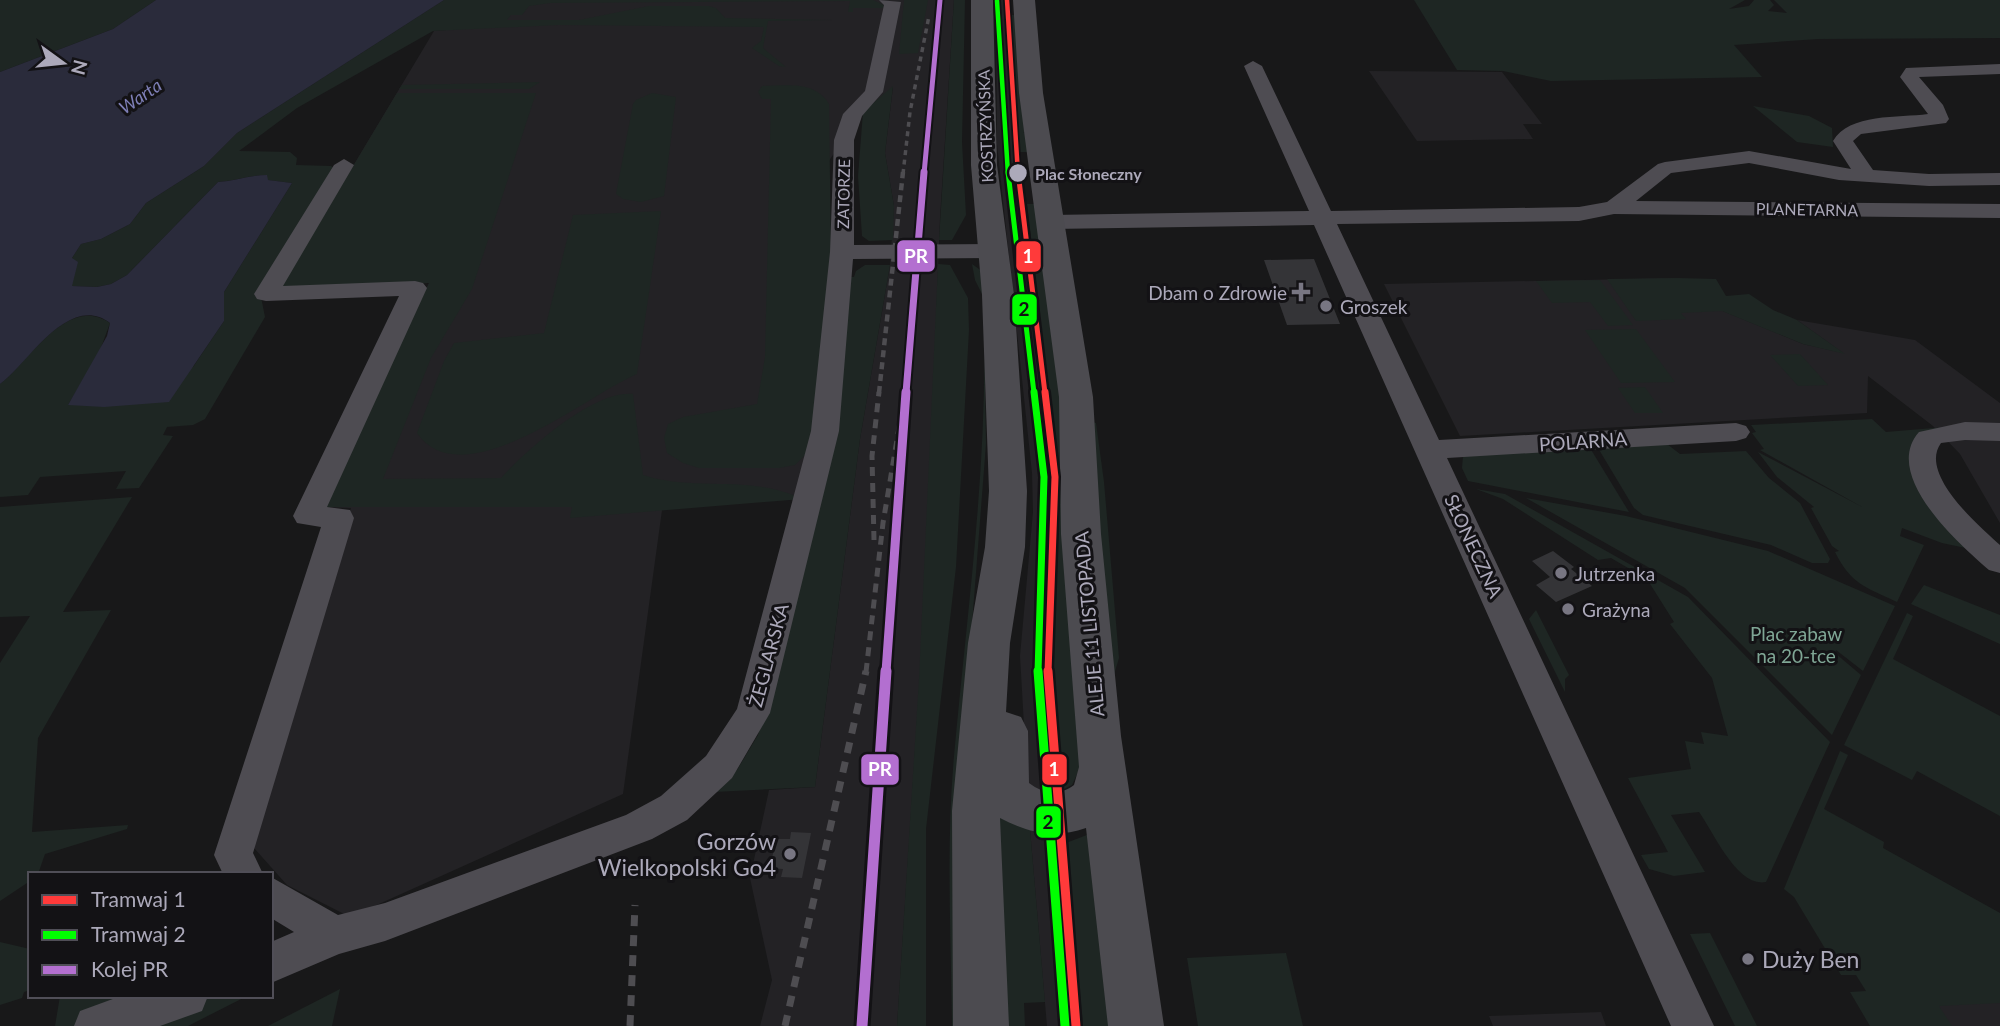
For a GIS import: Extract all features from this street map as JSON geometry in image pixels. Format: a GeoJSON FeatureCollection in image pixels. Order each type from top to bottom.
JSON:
{"type":"FeatureCollection","features":[{"type":"Feature","properties":{"kind":"main road","name":"KOSTRZYŃSKA"},"geometry":{"type":"LineString","coordinates":[[982,0],[984,165],[993,251]]}},
{"type":"Feature","properties":{"kind":"main road"},"geometry":{"type":"LineString","coordinates":[[1024,0],[1030,83],[1051,222]]}},
{"type":"Feature","properties":{"kind":"main road","name":"ALEJE 11 LISTOPADA"},"geometry":{"type":"LineString","coordinates":[[1051,222],[1076,397],[1084,581],[1101,769],[1136,1026]]}},
{"type":"Feature","properties":{"kind":"main road"},"geometry":{"type":"LineString","coordinates":[[993,251],[1006,443],[1005,547],[1012,623],[1003,768],[1006,793],[1033,812],[1056,815],[1068,813],[1087,803],[1094,795],[1101,769]]}},
{"type":"Feature","properties":{"kind":"main road"},"geometry":{"type":"LineString","coordinates":[[981,1026],[975,810],[989,643],[1005,547]]}},
{"type":"Feature","properties":{"kind":"street","name":"ZATORZE"},"geometry":{"type":"LineString","coordinates":[[887,0],[893,2],[874,92],[853,114],[844,139],[855,252],[993,251]]}},
{"type":"Feature","properties":{"kind":"street","name":"SŁONECZNA"},"geometry":{"type":"LineString","coordinates":[[1254,66],[1321,218],[1693,1026]]}},
{"type":"Feature","properties":{"kind":"street"},"geometry":{"type":"LineString","coordinates":[[1867,176],[1843,141],[1847,134],[1856,129],[1939,119],[1936,109],[1909,77],[1912,72],[2000,69]]}},
{"type":"Feature","properties":{"kind":"street"},"geometry":{"type":"LineString","coordinates":[[1051,222],[1579,214],[1614,207],[1665,168],[1749,157],[1867,176],[1929,180],[2000,179]]}},
{"type":"Feature","properties":{"kind":"street"},"geometry":{"type":"LineString","coordinates":[[243,872],[233,855],[339,518],[308,516],[415,288],[266,294],[344,165]]}},
{"type":"Feature","properties":{"kind":"street","name":"PLANETARNA"},"geometry":{"type":"LineString","coordinates":[[1614,207],[2000,211]]}},
{"type":"Feature","properties":{"kind":"street","name":"ŻEGLARSKA"},"geometry":{"type":"LineString","coordinates":[[273,962],[335,935],[386,922],[639,827],[674,808],[719,767],[753,713],[810,499],[825,431],[855,252]]}},
{"type":"Feature","properties":{"kind":"street","name":"POLARNA"},"geometry":{"type":"LineString","coordinates":[[1430,450],[1737,432]]}},
{"type":"Feature","properties":{"kind":"street"},"geometry":{"type":"LineString","coordinates":[[2000,432],[1952,432],[1930,437],[1924,446],[1923,466],[1940,502],[2000,562]]}},
{"type":"Feature","properties":{"kind":"street"},"geometry":{"type":"LineString","coordinates":[[273,897],[335,935]]}},
{"type":"Feature","properties":{"kind":"street"},"geometry":{"type":"LineString","coordinates":[[95,1026],[181,998]]}},
{"type":"Feature","properties":{"kind":"shaded area"},"geometry":{"type":"Polygon","coordinates":[[[512,0],[954,0],[940,218],[926,583],[897,1026],[760,1026],[772,980],[750,878],[769,790],[815,787],[860,439],[890,265],[894,206],[885,153],[893,87],[863,112],[828,162],[802,499],[663,503],[623,794],[350,917],[287,885],[246,839],[351,508],[322,507],[429,283],[280,288],[434,31],[470,28],[512,0]]]}},
{"type":"Feature","properties":{"kind":"shaded area"},"geometry":{"type":"Polygon","coordinates":[[[996,0],[1010,0],[1020,153],[1060,492],[1051,671],[1083,1026],[1047,1026],[1030,830],[1020,656],[1033,512],[1032,473],[997,144],[996,0]]]}},
{"type":"Feature","properties":{"kind":"shaded area"},"geometry":{"type":"Polygon","coordinates":[[[1369,71],[1502,72],[1542,124],[1523,124],[1533,139],[1417,141],[1369,71]]]}},
{"type":"Feature","properties":{"kind":"shaded area"},"geometry":{"type":"Polygon","coordinates":[[[1678,278],[1718,309],[1803,344],[1843,353],[1797,320],[1915,340],[2000,403],[2000,523],[1960,454],[1933,426],[1868,376],[1867,413],[1460,436],[1384,284],[1678,278]]]}},
{"type":"Feature","properties":{"kind":"shaded area"},"geometry":{"type":"Polygon","coordinates":[[[1858,926],[1982,983],[2000,1003],[2000,1026],[1916,1026],[1858,926]]]}},
{"type":"Feature","properties":{"kind":"shaded area"},"geometry":{"type":"Polygon","coordinates":[[[1601,1012],[1606,1026],[1493,1026],[1489,1016],[1601,1012]]]}},
{"type":"Feature","properties":{"kind":"green space"},"geometry":{"type":"Polygon","coordinates":[[[0,0],[156,0],[113,29],[0,72],[0,0]]]}},
{"type":"Feature","properties":{"kind":"green space"},"geometry":{"type":"Polygon","coordinates":[[[444,0],[873,0],[884,5],[883,8],[853,8],[853,12],[848,12],[850,1],[550,3],[529,6],[522,15],[511,15],[507,20],[579,20],[649,6],[709,6],[716,8],[725,18],[833,20],[768,21],[763,48],[786,67],[779,66],[752,48],[761,41],[764,27],[559,25],[433,31],[297,108],[239,151],[290,152],[297,158],[296,165],[331,166],[336,169],[261,297],[265,317],[205,419],[193,425],[167,427],[163,435],[173,436],[139,488],[116,489],[126,471],[40,477],[28,495],[0,497],[0,384],[49,334],[79,317],[94,316],[110,323],[99,353],[68,405],[193,367],[224,321],[224,292],[292,183],[267,180],[267,175],[218,182],[127,275],[111,284],[97,287],[72,286],[72,258],[81,244],[101,239],[130,224],[146,203],[204,166],[237,133],[444,0]]]}},
{"type":"Feature","properties":{"kind":"green space"},"geometry":{"type":"Polygon","coordinates":[[[904,0],[928,0],[918,53],[899,54],[904,0]]]}},
{"type":"Feature","properties":{"kind":"green space"},"geometry":{"type":"Polygon","coordinates":[[[954,0],[965,0],[962,142],[966,215],[952,240],[939,240],[954,0]]]}},
{"type":"Feature","properties":{"kind":"green space"},"geometry":{"type":"Polygon","coordinates":[[[1414,0],[1745,0],[1729,9],[1749,6],[1754,0],[1770,0],[1774,5],[1768,11],[1787,13],[1774,0],[2000,0],[2000,38],[1818,39],[1734,45],[1762,77],[1551,81],[1503,71],[1457,70],[1414,0]]]}},
{"type":"Feature","properties":{"kind":"green space"},"geometry":{"type":"Polygon","coordinates":[[[1011,15],[1015,15],[1027,131],[1023,133],[1027,133],[1029,152],[1019,152],[1011,15]]]}},
{"type":"Feature","properties":{"kind":"green space"},"geometry":{"type":"Polygon","coordinates":[[[540,82],[529,89],[399,89],[402,85],[540,82]]]}},
{"type":"Feature","properties":{"kind":"green space"},"geometry":{"type":"Polygon","coordinates":[[[790,85],[808,88],[823,96],[829,104],[831,255],[810,450],[795,465],[779,468],[699,468],[683,463],[667,453],[664,438],[668,424],[683,417],[757,404],[765,357],[771,99],[762,99],[758,92],[762,86],[790,85]]]}},
{"type":"Feature","properties":{"kind":"green space"},"geometry":{"type":"Polygon","coordinates":[[[893,86],[885,153],[894,206],[893,240],[869,241],[862,236],[858,176],[863,112],[893,86]]]}},
{"type":"Feature","properties":{"kind":"green space"},"geometry":{"type":"Polygon","coordinates":[[[397,93],[536,93],[472,289],[431,358],[383,479],[501,478],[544,438],[581,411],[617,395],[633,394],[643,475],[682,482],[763,487],[802,499],[570,518],[572,507],[322,507],[429,283],[280,288],[397,93]]]}},
{"type":"Feature","properties":{"kind":"green space"},"geometry":{"type":"Polygon","coordinates":[[[652,93],[676,97],[664,196],[641,202],[623,199],[616,194],[633,104],[652,93]]]}},
{"type":"Feature","properties":{"kind":"green space"},"geometry":{"type":"Polygon","coordinates":[[[1753,106],[1809,116],[1832,128],[1833,147],[1797,142],[1753,106]]]}},
{"type":"Feature","properties":{"kind":"green space"},"geometry":{"type":"Polygon","coordinates":[[[1027,204],[1036,204],[1060,379],[1080,768],[1072,785],[1062,790],[1051,671],[1060,492],[1027,204]]]}},
{"type":"Feature","properties":{"kind":"green space"},"geometry":{"type":"Polygon","coordinates":[[[661,211],[637,374],[526,436],[494,449],[464,455],[438,450],[417,433],[444,361],[454,343],[544,333],[573,215],[661,211]]]}},
{"type":"Feature","properties":{"kind":"green space"},"geometry":{"type":"Polygon","coordinates":[[[938,264],[950,265],[968,298],[969,330],[956,567],[926,829],[926,1026],[897,1026],[919,679],[938,264]]]}},
{"type":"Feature","properties":{"kind":"green space"},"geometry":{"type":"Polygon","coordinates":[[[972,264],[983,272],[986,444],[971,637],[961,1026],[952,1026],[950,823],[981,469],[983,411],[983,296],[975,280],[972,264]]]}},
{"type":"Feature","properties":{"kind":"green space"},"geometry":{"type":"Polygon","coordinates":[[[865,265],[890,265],[860,439],[815,787],[714,792],[737,770],[758,735],[835,427],[848,277],[854,277],[856,271],[865,265]]]}},
{"type":"Feature","properties":{"kind":"green space"},"geometry":{"type":"Polygon","coordinates":[[[1607,279],[1716,279],[1726,296],[1749,294],[1773,310],[1797,320],[1845,354],[1803,344],[1722,311],[1681,313],[1686,319],[1636,321],[1607,279]]]}},
{"type":"Feature","properties":{"kind":"green space"},"geometry":{"type":"Polygon","coordinates":[[[1600,280],[1633,325],[1608,326],[1590,302],[1552,303],[1536,281],[1600,280]]]}},
{"type":"Feature","properties":{"kind":"green space"},"geometry":{"type":"Polygon","coordinates":[[[1636,329],[1675,382],[1621,383],[1585,330],[1636,329]]]}},
{"type":"Feature","properties":{"kind":"green space"},"geometry":{"type":"Polygon","coordinates":[[[1800,354],[1828,385],[1798,386],[1770,355],[1800,354]]]}},
{"type":"Feature","properties":{"kind":"green space"},"geometry":{"type":"Polygon","coordinates":[[[1645,387],[1663,413],[1635,413],[1618,388],[1645,387]]]}},
{"type":"Feature","properties":{"kind":"green space"},"geometry":{"type":"Polygon","coordinates":[[[1872,419],[1886,432],[1946,427],[1916,443],[1980,551],[1942,543],[1902,528],[1900,536],[1924,545],[1897,602],[1853,578],[1841,563],[1835,552],[1839,551],[1832,546],[1811,508],[1814,507],[1777,477],[1758,452],[1864,508],[1760,450],[1764,449],[1752,433],[1756,432],[1751,425],[1872,419]]]}},
{"type":"Feature","properties":{"kind":"green space"},"geometry":{"type":"Polygon","coordinates":[[[1092,422],[1096,423],[1104,482],[1119,658],[1111,685],[1092,422]]]}},
{"type":"Feature","properties":{"kind":"green space"},"geometry":{"type":"Polygon","coordinates":[[[1667,444],[1680,454],[1746,451],[1769,478],[1800,503],[1830,559],[1828,563],[1812,563],[1771,545],[1643,515],[1634,508],[1598,448],[1667,444]]]}},
{"type":"Feature","properties":{"kind":"green space"},"geometry":{"type":"Polygon","coordinates":[[[1590,448],[1629,512],[1468,481],[1462,468],[1463,456],[1590,448]]]}},
{"type":"Feature","properties":{"kind":"green space"},"geometry":{"type":"Polygon","coordinates":[[[1476,489],[1505,494],[1688,597],[1830,742],[1766,882],[1745,876],[1736,867],[1699,812],[1671,815],[1705,872],[1674,876],[1649,869],[1641,855],[1668,852],[1628,778],[1691,769],[1685,741],[1704,744],[1701,732],[1728,736],[1712,678],[1670,624],[1674,622],[1647,579],[1611,558],[1598,560],[1503,499],[1476,489]]]}},
{"type":"Feature","properties":{"kind":"green space"},"geometry":{"type":"Polygon","coordinates":[[[132,497],[63,612],[111,610],[38,738],[32,832],[128,825],[127,829],[45,854],[39,872],[28,872],[28,882],[0,901],[0,663],[30,616],[0,617],[0,507],[132,497]]]}},
{"type":"Feature","properties":{"kind":"green space","name":"Plac zabaw na 20-tce"},"geometry":{"type":"Polygon","coordinates":[[[1526,498],[1626,516],[1768,551],[1895,606],[1863,671],[1836,650],[1835,653],[1861,675],[1832,735],[1685,588],[1526,498]]]}},
{"type":"Feature","properties":{"kind":"green space"},"geometry":{"type":"Polygon","coordinates":[[[1924,585],[2000,615],[2000,644],[1911,604],[1924,585]]]}},
{"type":"Feature","properties":{"kind":"green space"},"geometry":{"type":"Polygon","coordinates":[[[1536,610],[1569,675],[1565,679],[1565,692],[1529,619],[1536,610]]]}},
{"type":"Feature","properties":{"kind":"green space"},"geometry":{"type":"Polygon","coordinates":[[[1907,613],[1913,616],[1893,659],[2000,716],[2000,816],[1917,771],[1912,780],[1844,745],[1907,613]]]}},
{"type":"Feature","properties":{"kind":"green space"},"geometry":{"type":"Polygon","coordinates":[[[1840,751],[1848,755],[1824,809],[1884,842],[1883,848],[2000,913],[2000,1003],[1939,1006],[1952,1026],[1870,1026],[1850,992],[1866,991],[1856,975],[1841,975],[1794,897],[1784,889],[1840,751]]]}},
{"type":"Feature","properties":{"kind":"green space"},"geometry":{"type":"Polygon","coordinates":[[[997,814],[1030,830],[1045,1002],[1024,1003],[1025,1026],[1004,1026],[997,814]]]}},
{"type":"Feature","properties":{"kind":"green space"},"geometry":{"type":"Polygon","coordinates":[[[1092,833],[1117,1026],[1083,1026],[1066,843],[1092,833]]]}},
{"type":"Feature","properties":{"kind":"green space"},"geometry":{"type":"Polygon","coordinates":[[[1710,933],[1757,1026],[1735,1026],[1690,934],[1710,933]]]}},
{"type":"Feature","properties":{"kind":"green space"},"geometry":{"type":"Polygon","coordinates":[[[0,942],[28,949],[28,991],[24,992],[22,998],[0,1005],[0,942]]]}},
{"type":"Feature","properties":{"kind":"green space"},"geometry":{"type":"Polygon","coordinates":[[[1286,953],[1303,1026],[1198,1026],[1187,958],[1286,953]]]}},
{"type":"Feature","properties":{"kind":"green space"},"geometry":{"type":"Polygon","coordinates":[[[340,989],[332,1026],[268,1026],[340,989]]]}},
{"type":"Feature","properties":{"kind":"green space"},"geometry":{"type":"Polygon","coordinates":[[[60,998],[243,998],[188,1026],[55,1026],[60,998]]]}},
{"type":"Feature","properties":{"kind":"water","name":"Warta"},"geometry":{"type":"Polygon","coordinates":[[[156,0],[444,0],[237,133],[204,166],[146,203],[130,224],[101,239],[81,244],[72,258],[78,262],[72,286],[97,287],[111,284],[127,275],[218,182],[267,175],[268,180],[292,183],[224,292],[224,321],[169,402],[104,407],[68,405],[107,336],[110,323],[94,316],[79,317],[64,323],[0,384],[0,72],[113,29],[156,0]]]}},
{"type":"Feature","properties":{"kind":"building","name":"Dbam o Zdrowie"},"geometry":{"type":"Polygon","coordinates":[[[1314,259],[1340,324],[1287,325],[1264,260],[1314,259]]]}},
{"type":"Feature","properties":{"kind":"building","name":"Jutrzenka"},"geometry":{"type":"Polygon","coordinates":[[[1553,551],[1574,567],[1571,569],[1592,586],[1556,602],[1536,585],[1550,577],[1532,561],[1553,551]]]}},
{"type":"Feature","properties":{"kind":"building","name":"Gorzów Wielkopolski Go4"},"geometry":{"type":"Polygon","coordinates":[[[791,832],[811,833],[802,878],[781,877],[783,869],[770,868],[776,839],[790,839],[791,832]]]}},
{"type":"Feature","properties":{"kind":"railway"},"geometry":{"type":"LineString","coordinates":[[903,174],[910,112],[929,16]]}},
{"type":"Feature","properties":{"kind":"railway"},"geometry":{"type":"LineString","coordinates":[[879,393],[903,172]]}},
{"type":"Feature","properties":{"kind":"railway"},"geometry":{"type":"LineString","coordinates":[[905,393],[907,382]]}},
{"type":"Feature","properties":{"kind":"railway"},"geometry":{"type":"LineString","coordinates":[[874,540],[872,456],[879,392]]}},
{"type":"Feature","properties":{"kind":"railway"},"geometry":{"type":"LineString","coordinates":[[866,672],[883,523],[905,392]]}},
{"type":"Feature","properties":{"kind":"railway"},"geometry":{"type":"LineString","coordinates":[[785,1026],[866,671]]}},
{"type":"Feature","properties":{"kind":"railway"},"geometry":{"type":"LineString","coordinates":[[630,1026],[635,905]]}},
{"type":"Feature","properties":{"kind":"tram line","name":"1"},"geometry":{"type":"LineString","coordinates":[[1007,0],[1015,147],[1055,477],[1047,687],[1076,1026]]}},
{"type":"Feature","properties":{"kind":"tram line","name":"2"},"geometry":{"type":"LineString","coordinates":[[997,1],[1005,148],[1044,477],[1037,688],[1065,1026]]}},
{"type":"Feature","properties":{"kind":"rail line","name":"PR"},"geometry":{"type":"LineString","coordinates":[[862,1026],[913,286],[940,0]]}},
{"type":"Feature","properties":{"kind":"place","name":"Plac Słoneczny"},"geometry":{"type":"Point","coordinates":[1018,173]}},
{"type":"Feature","properties":{"kind":"place","name":"Dbam o Zdrowie"},"geometry":{"type":"Point","coordinates":[1301,292]}},
{"type":"Feature","properties":{"kind":"place","name":"Groszek"},"geometry":{"type":"Point","coordinates":[1326,306]}},
{"type":"Feature","properties":{"kind":"place","name":"Jutrzenka"},"geometry":{"type":"Point","coordinates":[1561,573]}},
{"type":"Feature","properties":{"kind":"place","name":"Grażyna"},"geometry":{"type":"Point","coordinates":[1568,609]}},
{"type":"Feature","properties":{"kind":"place","name":"Gorzów Wielkopolski Go4"},"geometry":{"type":"Point","coordinates":[790,854]}},
{"type":"Feature","properties":{"kind":"place","name":"Duży Ben"},"geometry":{"type":"Point","coordinates":[1748,959]}}]}
